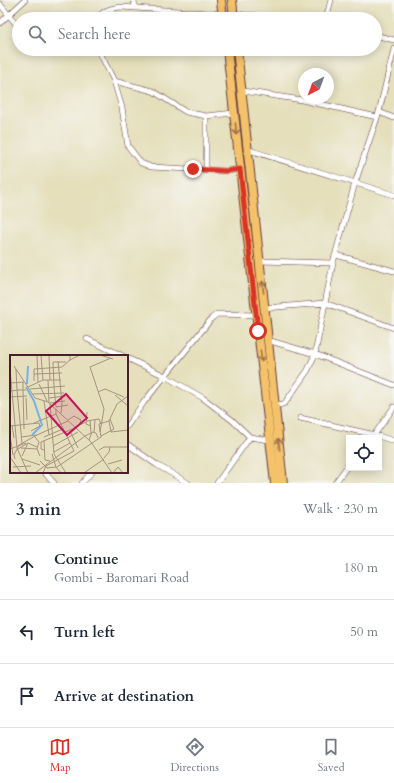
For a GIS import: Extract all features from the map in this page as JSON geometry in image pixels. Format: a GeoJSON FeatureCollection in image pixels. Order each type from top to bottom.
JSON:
{"type":"FeatureCollection","features":[{"type":"Feature","properties":{"kind":"main road"},"geometry":{"type":"LineString","coordinates":[[221,0],[222,12]]}},
{"type":"Feature","properties":{"kind":"main road"},"geometry":{"type":"LineString","coordinates":[[232,0],[234,12]]}},
{"type":"Feature","properties":{"kind":"main road"},"geometry":{"type":"LineString","coordinates":[[228,56],[257,315],[283,483]]}},
{"type":"Feature","properties":{"kind":"main road"},"geometry":{"type":"LineString","coordinates":[[238,56],[268,340],[270,403],[269,440],[275,483]]}},
{"type":"Feature","properties":{"kind":"main road"},"geometry":{"type":"LineString","coordinates":[[231,80],[241,81]]}},
{"type":"Feature","properties":{"kind":"street"},"geometry":{"type":"LineString","coordinates":[[0,23],[24,0]]}},
{"type":"Feature","properties":{"kind":"street"},"geometry":{"type":"LineString","coordinates":[[134,0],[135,8]]}},
{"type":"Feature","properties":{"kind":"street"},"geometry":{"type":"LineString","coordinates":[[328,12],[331,0]]}},
{"type":"Feature","properties":{"kind":"street"},"geometry":{"type":"LineString","coordinates":[[0,4],[12,19]]}},
{"type":"Feature","properties":{"kind":"street"},"geometry":{"type":"LineString","coordinates":[[104,12],[108,9],[121,7],[174,12]]}},
{"type":"Feature","properties":{"kind":"street"},"geometry":{"type":"LineString","coordinates":[[382,37],[394,40]]}},
{"type":"Feature","properties":{"kind":"street"},"geometry":{"type":"LineString","coordinates":[[270,403],[280,405],[285,403],[308,370],[315,354],[333,264],[355,183],[378,115],[394,49]]}},
{"type":"Feature","properties":{"kind":"street"},"geometry":{"type":"LineString","coordinates":[[102,56],[114,81],[122,108],[128,146],[141,163],[151,167],[227,171],[240,169]]}},
{"type":"Feature","properties":{"kind":"street"},"geometry":{"type":"LineString","coordinates":[[114,81],[153,91],[186,112],[206,116],[234,113]]}},
{"type":"Feature","properties":{"kind":"street"},"geometry":{"type":"LineString","coordinates":[[242,91],[302,100],[394,118]]}},
{"type":"Feature","properties":{"kind":"street"},"geometry":{"type":"LineString","coordinates":[[206,116],[206,170]]}},
{"type":"Feature","properties":{"kind":"street"},"geometry":{"type":"LineString","coordinates":[[249,150],[394,195]]}},
{"type":"Feature","properties":{"kind":"street"},"geometry":{"type":"LineString","coordinates":[[336,254],[394,271]]}},
{"type":"Feature","properties":{"kind":"street"},"geometry":{"type":"LineString","coordinates":[[260,261],[333,264]]}},
{"type":"Feature","properties":{"kind":"street"},"geometry":{"type":"LineString","coordinates":[[265,308],[325,303],[394,328]]}},
{"type":"Feature","properties":{"kind":"street"},"geometry":{"type":"LineString","coordinates":[[128,425],[144,402],[208,322],[217,314],[257,315]]}},
{"type":"Feature","properties":{"kind":"street"},"geometry":{"type":"LineString","coordinates":[[87,339],[122,355]]}},
{"type":"Feature","properties":{"kind":"street"},"geometry":{"type":"LineString","coordinates":[[268,340],[315,354],[394,385]]}},
{"type":"Feature","properties":{"kind":"street"},"geometry":{"type":"LineString","coordinates":[[128,358],[165,376],[208,401],[250,437],[269,440]]}},
{"type":"Feature","properties":{"kind":"street"},"geometry":{"type":"LineString","coordinates":[[374,435],[394,407]]}},
{"type":"Feature","properties":{"kind":"street"},"geometry":{"type":"LineString","coordinates":[[300,418],[369,435]]}},
{"type":"Feature","properties":{"kind":"street"},"geometry":{"type":"LineString","coordinates":[[217,483],[250,437]]}},
{"type":"Feature","properties":{"kind":"street"},"geometry":{"type":"LineString","coordinates":[[382,438],[394,441]]}},
{"type":"Feature","properties":{"kind":"street"},"geometry":{"type":"LineString","coordinates":[[128,445],[157,465],[188,483]]}},
{"type":"Feature","properties":{"kind":"street"},"geometry":{"type":"LineString","coordinates":[[335,483],[346,468]]}},
{"type":"Feature","properties":{"kind":"street"},"geometry":{"type":"LineString","coordinates":[[45,473],[54,483]]}},
{"type":"Feature","properties":{"kind":"street"},"geometry":{"type":"LineString","coordinates":[[82,483],[91,473]]}},
{"type":"Feature","properties":{"kind":"route"},"geometry":{"type":"LineString","coordinates":[[193,169],[227,171],[240,169],[258,331]]}}]}
